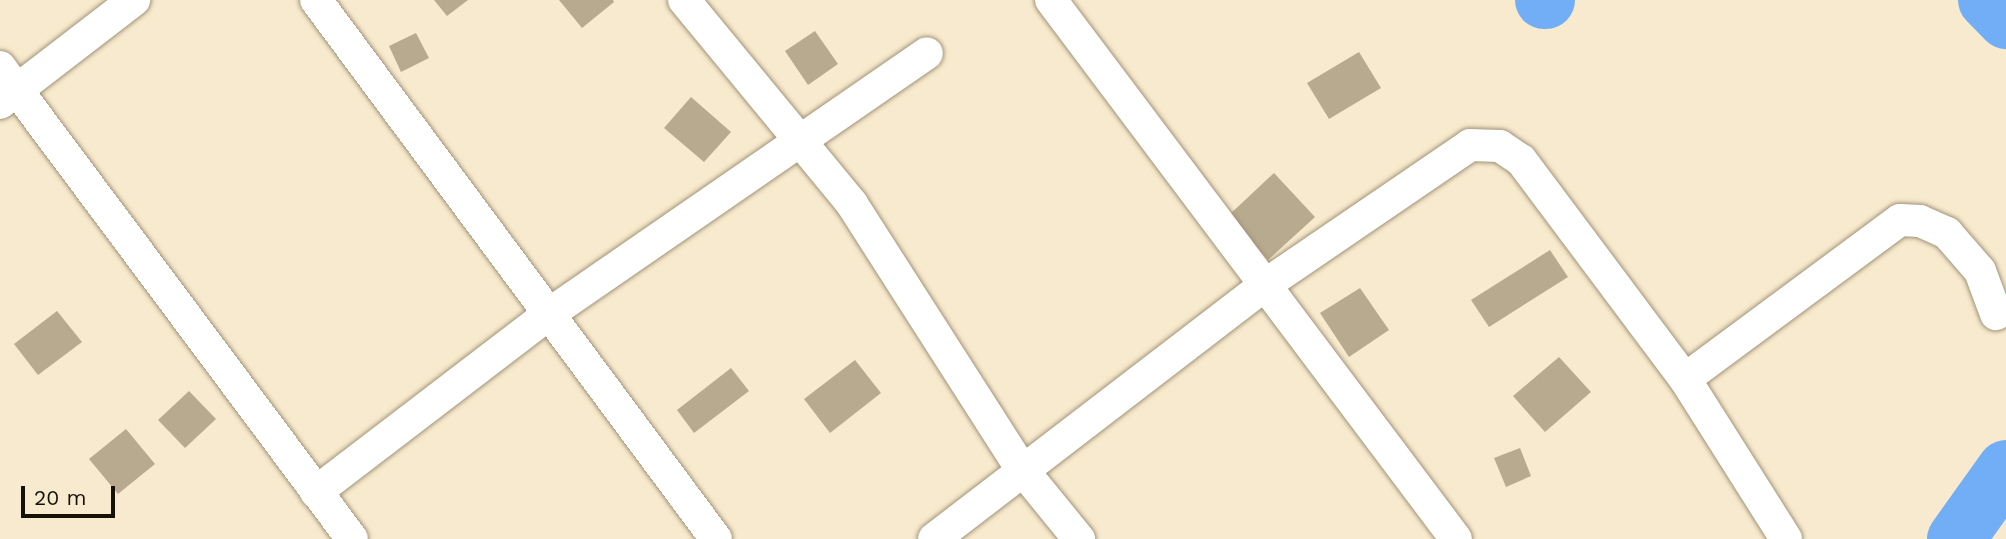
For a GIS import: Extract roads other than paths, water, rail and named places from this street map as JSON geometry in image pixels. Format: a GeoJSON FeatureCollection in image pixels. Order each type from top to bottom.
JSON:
{"type":"FeatureCollection","features":[{"type":"Feature","properties":{"kind":"street"},"geometry":{"type":"LineString","coordinates":[[134,0],[6,87],[352,539]]}},
{"type":"Feature","properties":{"kind":"street"},"geometry":{"type":"LineString","coordinates":[[316,0],[716,539]]}},
{"type":"Feature","properties":{"kind":"street"},"geometry":{"type":"LineString","coordinates":[[684,0],[852,204],[1021,468],[1079,539]]}},
{"type":"Feature","properties":{"kind":"street"},"geometry":{"type":"LineString","coordinates":[[1051,0],[1456,539]]}},
{"type":"Feature","properties":{"kind":"street"},"geometry":{"type":"LineString","coordinates":[[316,492],[549,314],[799,138],[927,53]]}},
{"type":"Feature","properties":{"kind":"street"},"geometry":{"type":"LineString","coordinates":[[934,539],[1021,468],[1265,285],[1470,145],[1500,146],[1521,160],[1685,379],[1786,539]]}},
{"type":"Feature","properties":{"kind":"street"},"geometry":{"type":"LineString","coordinates":[[1685,379],[1900,220],[1920,221],[1947,233],[1980,271],[1996,314]]}},
{"type":"Feature","properties":{"kind":"waterway"},"geometry":{"type":"LineString","coordinates":[[1987,0],[2006,20]]}},
{"type":"Feature","properties":{"kind":"waterway"},"geometry":{"type":"LineString","coordinates":[[1956,539],[2006,469]]}}]}
